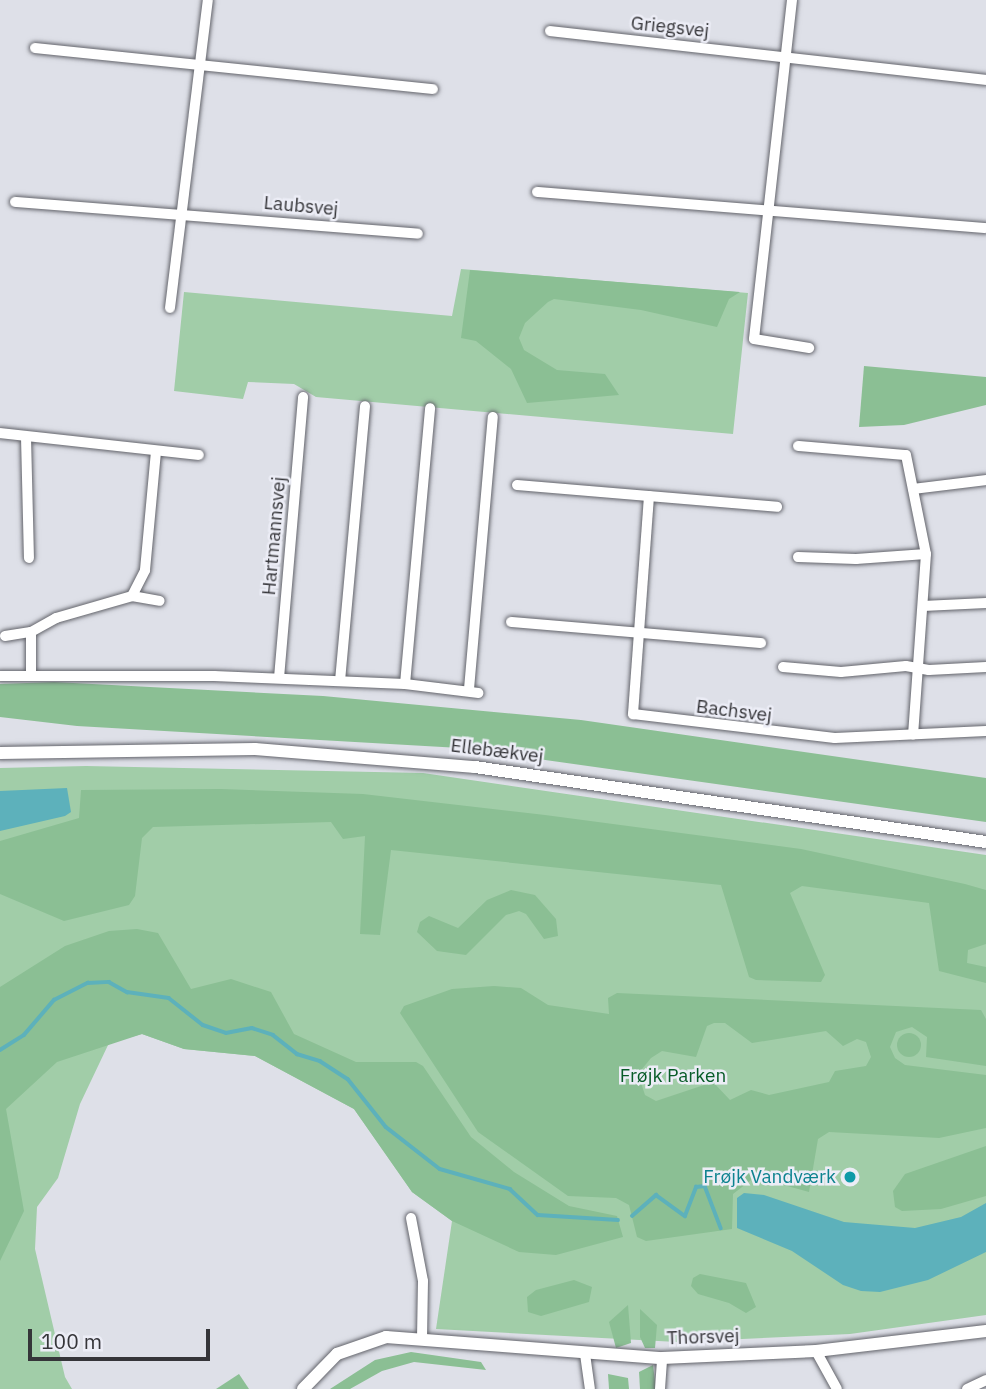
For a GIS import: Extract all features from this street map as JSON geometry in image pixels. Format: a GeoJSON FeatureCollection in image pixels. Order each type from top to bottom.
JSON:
{"type":"FeatureCollection","features":[{"type":"Feature","properties":{"kind":"street"},"geometry":{"type":"LineString","coordinates":[[170,308],[208,0]]}},
{"type":"Feature","properties":{"kind":"street"},"geometry":{"type":"LineString","coordinates":[[792,0],[754,339],[809,348]]}},
{"type":"Feature","properties":{"kind":"street","name":"Griegsvej"},"geometry":{"type":"LineString","coordinates":[[550,31],[986,80]]}},
{"type":"Feature","properties":{"kind":"street"},"geometry":{"type":"LineString","coordinates":[[35,48],[433,89]]}},
{"type":"Feature","properties":{"kind":"street"},"geometry":{"type":"LineString","coordinates":[[537,192],[986,228]]}},
{"type":"Feature","properties":{"kind":"street","name":"Laubsvej"},"geometry":{"type":"LineString","coordinates":[[15,201],[418,234]]}},
{"type":"Feature","properties":{"kind":"street","name":"Hartmannsvej"},"geometry":{"type":"LineString","coordinates":[[279,678],[303,397]]}},
{"type":"Feature","properties":{"kind":"street"},"geometry":{"type":"LineString","coordinates":[[340,681],[365,406]]}},
{"type":"Feature","properties":{"kind":"street"},"geometry":{"type":"LineString","coordinates":[[405,684],[430,408]]}},
{"type":"Feature","properties":{"kind":"street"},"geometry":{"type":"LineString","coordinates":[[0,676],[279,678],[405,684],[473,691],[493,417]]}},
{"type":"Feature","properties":{"kind":"street"},"geometry":{"type":"LineString","coordinates":[[0,433],[26,438],[199,455]]}},
{"type":"Feature","properties":{"kind":"street"},"geometry":{"type":"LineString","coordinates":[[26,438],[29,558]]}},
{"type":"Feature","properties":{"kind":"street"},"geometry":{"type":"LineString","coordinates":[[798,446],[906,455],[926,554],[913,735]]}},
{"type":"Feature","properties":{"kind":"street"},"geometry":{"type":"LineString","coordinates":[[132,596],[145,570],[156,452]]}},
{"type":"Feature","properties":{"kind":"street"},"geometry":{"type":"LineString","coordinates":[[913,489],[986,480]]}},
{"type":"Feature","properties":{"kind":"street"},"geometry":{"type":"LineString","coordinates":[[517,485],[777,508]]}},
{"type":"Feature","properties":{"kind":"street","name":"Bachsvej"},"geometry":{"type":"LineString","coordinates":[[649,496],[636,634],[633,714],[835,738],[986,731]]}},
{"type":"Feature","properties":{"kind":"street"},"geometry":{"type":"LineString","coordinates":[[798,557],[856,559],[926,554]]}},
{"type":"Feature","properties":{"kind":"street"},"geometry":{"type":"LineString","coordinates":[[5,636],[31,632],[56,618],[132,596],[160,601]]}},
{"type":"Feature","properties":{"kind":"street"},"geometry":{"type":"LineString","coordinates":[[923,606],[986,603]]}},
{"type":"Feature","properties":{"kind":"street"},"geometry":{"type":"LineString","coordinates":[[511,622],[761,643]]}},
{"type":"Feature","properties":{"kind":"street"},"geometry":{"type":"LineString","coordinates":[[31,632],[31,676]]}},
{"type":"Feature","properties":{"kind":"street"},"geometry":{"type":"LineString","coordinates":[[783,667],[841,673],[917,667],[986,667]]}},
{"type":"Feature","properties":{"kind":"street","name":"Ellebækvej"},"geometry":{"type":"LineString","coordinates":[[0,753],[255,749],[475,766],[986,842]]}},
{"type":"Feature","properties":{"kind":"street"},"geometry":{"type":"LineString","coordinates":[[411,1218],[423,1281],[422,1339]]}},
{"type":"Feature","properties":{"kind":"street","name":"Thorsvej"},"geometry":{"type":"LineString","coordinates":[[303,1389],[337,1354],[356,1344],[386,1337],[662,1358],[817,1352],[986,1331]]}},
{"type":"Feature","properties":{"kind":"street"},"geometry":{"type":"LineString","coordinates":[[817,1352],[837,1389]]}},
{"type":"Feature","properties":{"kind":"street"},"geometry":{"type":"LineString","coordinates":[[585,1354],[590,1389]]}},
{"type":"Feature","properties":{"kind":"street"},"geometry":{"type":"LineString","coordinates":[[660,1389],[662,1358]]}},
{"type":"Feature","properties":{"kind":"street"},"geometry":{"type":"LineString","coordinates":[[967,1389],[986,1380]]}},
{"type":"Feature","properties":{"kind":"green space"},"geometry":{"type":"Polygon","coordinates":[[[461,269],[748,293],[733,434],[316,397],[294,384],[248,382],[243,399],[174,391],[184,292],[452,316],[461,269]]]}},
{"type":"Feature","properties":{"kind":"green space"},"geometry":{"type":"Polygon","coordinates":[[[470,270],[740,292],[729,299],[717,327],[641,310],[554,299],[548,302],[525,323],[519,338],[524,350],[557,370],[605,374],[619,395],[527,403],[511,369],[476,341],[461,338],[470,270]]]}},
{"type":"Feature","properties":{"kind":"green space"},"geometry":{"type":"Polygon","coordinates":[[[864,366],[986,377],[986,405],[904,425],[859,427],[864,366]]]}},
{"type":"Feature","properties":{"kind":"green space"},"geometry":{"type":"Polygon","coordinates":[[[54,682],[323,696],[581,720],[986,778],[986,822],[460,748],[77,726],[0,717],[0,684],[54,682]]]}},
{"type":"Feature","properties":{"kind":"green space","name":"Frøjk Parken"},"geometry":{"type":"Polygon","coordinates":[[[86,766],[423,773],[986,855],[986,1315],[850,1334],[677,1342],[436,1329],[452,1221],[412,1192],[354,1109],[255,1056],[184,1049],[142,1034],[109,1043],[80,1104],[58,1178],[37,1207],[35,1249],[65,1377],[72,1389],[0,1389],[0,768],[86,766]]]}},
{"type":"Feature","properties":{"kind":"green space"},"geometry":{"type":"Polygon","coordinates":[[[221,789],[363,794],[545,815],[801,849],[965,884],[986,890],[986,944],[968,950],[967,963],[986,967],[986,983],[939,971],[929,903],[802,886],[790,893],[825,975],[821,982],[756,980],[749,977],[721,885],[391,850],[380,935],[360,934],[365,836],[343,839],[331,822],[153,827],[142,838],[135,896],[129,905],[64,921],[0,894],[0,841],[79,818],[81,790],[221,789]]]}},
{"type":"Feature","properties":{"kind":"green space"},"geometry":{"type":"Polygon","coordinates":[[[511,890],[535,895],[556,919],[558,936],[544,939],[526,914],[519,911],[506,915],[466,955],[437,951],[417,932],[420,922],[429,916],[458,928],[487,900],[511,890]]]}},
{"type":"Feature","properties":{"kind":"green space"},"geometry":{"type":"Polygon","coordinates":[[[137,929],[158,933],[191,989],[231,979],[271,992],[294,1034],[356,1062],[416,1062],[423,1066],[471,1137],[514,1172],[569,1206],[617,1216],[623,1237],[556,1255],[519,1252],[452,1221],[412,1192],[354,1109],[255,1056],[184,1049],[142,1034],[57,1062],[6,1109],[24,1211],[0,1261],[0,987],[65,946],[109,931],[137,929]]]}},
{"type":"Feature","properties":{"kind":"green space"},"geometry":{"type":"Polygon","coordinates":[[[494,986],[521,988],[548,1005],[609,1014],[608,998],[617,993],[981,1010],[986,1019],[986,1066],[926,1057],[927,1037],[912,1027],[896,1032],[890,1047],[895,1058],[905,1065],[986,1075],[986,1128],[939,1138],[829,1132],[818,1139],[809,1192],[755,1177],[733,1194],[732,1229],[646,1241],[637,1237],[629,1205],[616,1198],[568,1196],[478,1132],[400,1013],[404,1006],[452,989],[494,986]],[[725,1023],[707,1026],[696,1057],[662,1051],[651,1058],[638,1074],[645,1095],[656,1101],[713,1082],[730,1100],[751,1090],[769,1095],[829,1082],[835,1071],[866,1066],[871,1057],[866,1042],[857,1039],[843,1046],[826,1031],[752,1043],[725,1023]]]}},
{"type":"Feature","properties":{"kind":"green space"},"geometry":{"type":"Polygon","coordinates":[[[909,1033],[917,1037],[921,1045],[917,1053],[909,1057],[901,1053],[897,1045],[901,1037],[909,1033]]]}},
{"type":"Feature","properties":{"kind":"green space"},"geometry":{"type":"Polygon","coordinates":[[[986,1146],[986,1196],[941,1209],[902,1211],[895,1207],[893,1191],[905,1174],[986,1146]]]}},
{"type":"Feature","properties":{"kind":"green space"},"geometry":{"type":"Polygon","coordinates":[[[700,1274],[746,1283],[756,1307],[746,1313],[729,1303],[698,1294],[691,1286],[693,1278],[700,1274]]]}},
{"type":"Feature","properties":{"kind":"green space"},"geometry":{"type":"Polygon","coordinates":[[[574,1280],[592,1287],[589,1302],[541,1316],[528,1312],[527,1297],[536,1290],[574,1280]]]}},
{"type":"Feature","properties":{"kind":"green space"},"geometry":{"type":"Polygon","coordinates":[[[628,1305],[631,1343],[616,1348],[609,1322],[628,1305]]]}},
{"type":"Feature","properties":{"kind":"green space"},"geometry":{"type":"Polygon","coordinates":[[[640,1309],[657,1325],[655,1348],[645,1348],[640,1337],[640,1309]]]}},
{"type":"Feature","properties":{"kind":"green space"},"geometry":{"type":"Polygon","coordinates":[[[411,1352],[481,1362],[486,1370],[414,1362],[382,1371],[350,1389],[330,1389],[375,1360],[411,1352]]]}},
{"type":"Feature","properties":{"kind":"green space"},"geometry":{"type":"Polygon","coordinates":[[[653,1365],[656,1389],[640,1389],[639,1372],[653,1365]]]}},
{"type":"Feature","properties":{"kind":"green space"},"geometry":{"type":"Polygon","coordinates":[[[239,1374],[249,1389],[216,1389],[239,1374]]]}},
{"type":"Feature","properties":{"kind":"green space"},"geometry":{"type":"Polygon","coordinates":[[[608,1374],[628,1378],[629,1389],[609,1389],[608,1374]]]}},
{"type":"Feature","properties":{"kind":"water"},"geometry":{"type":"Polygon","coordinates":[[[67,788],[71,812],[65,816],[0,831],[0,791],[67,788]]]}},
{"type":"Feature","properties":{"kind":"water"},"geometry":{"type":"Polygon","coordinates":[[[744,1193],[764,1195],[844,1222],[915,1228],[961,1217],[986,1203],[986,1252],[928,1280],[880,1292],[861,1291],[843,1285],[792,1251],[737,1228],[737,1198],[744,1193]]]}},
{"type":"Feature","properties":{"kind":"waterway"},"geometry":{"type":"LineString","coordinates":[[0,1050],[24,1035],[54,1000],[88,983],[109,982],[127,992],[169,998],[203,1025],[226,1033],[252,1028],[273,1035],[297,1054],[320,1061],[348,1079],[386,1127],[440,1169],[510,1189],[538,1215],[618,1220]]}},
{"type":"Feature","properties":{"kind":"waterway"},"geometry":{"type":"LineString","coordinates":[[632,1216],[656,1195],[685,1216],[696,1187],[705,1186],[721,1228]]}},
{"type":"Feature","properties":{"kind":"place","name":"Frøjk Vandværk"},"geometry":{"type":"Point","coordinates":[850,1177]}}]}
